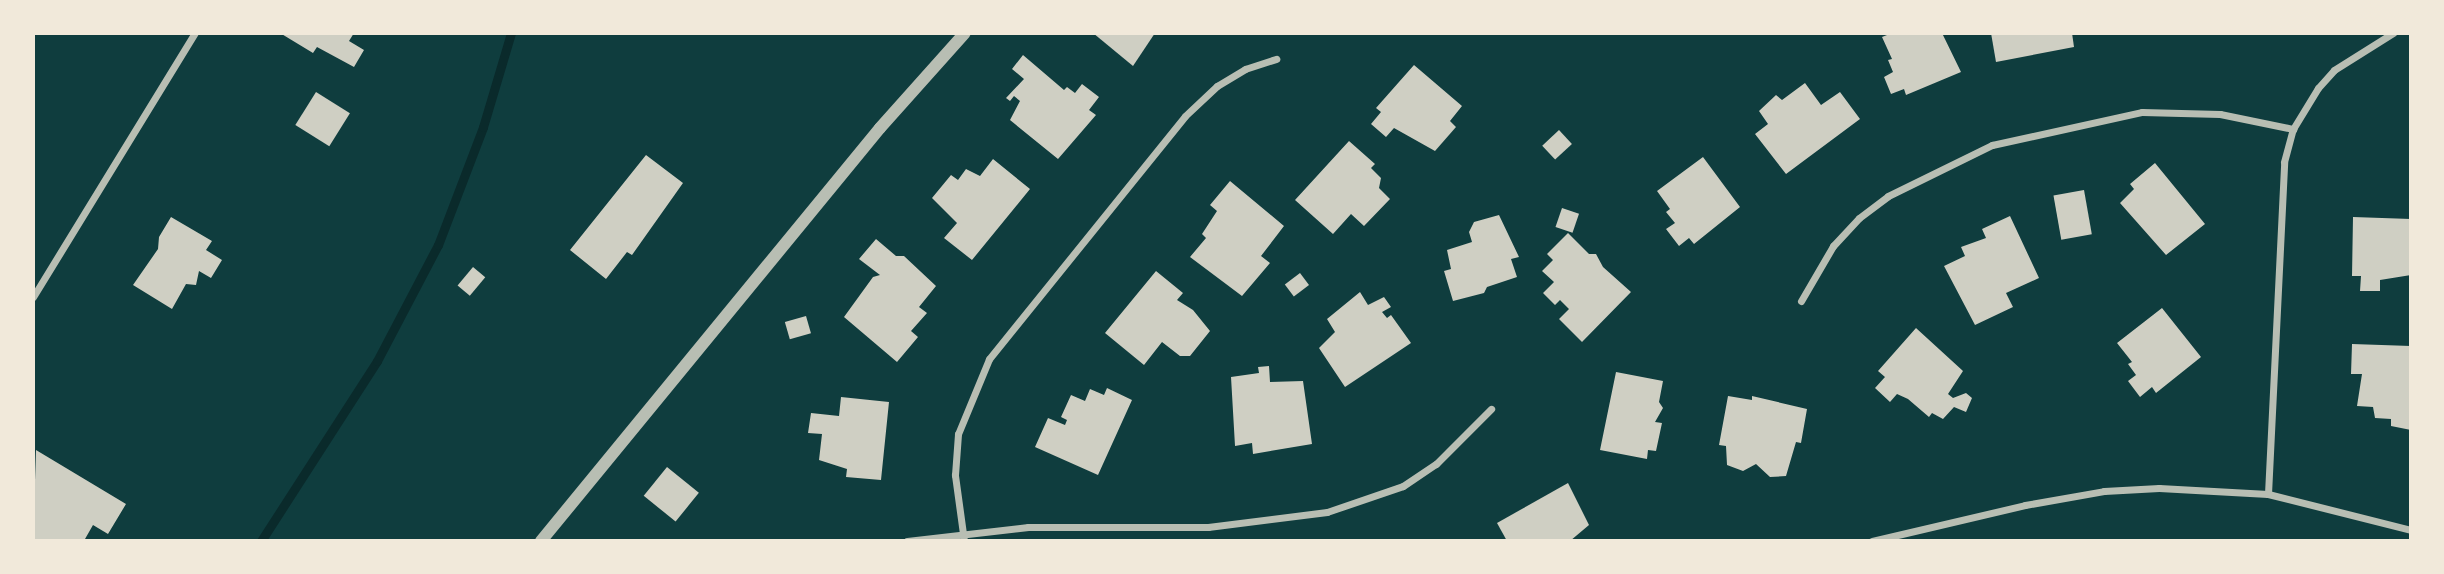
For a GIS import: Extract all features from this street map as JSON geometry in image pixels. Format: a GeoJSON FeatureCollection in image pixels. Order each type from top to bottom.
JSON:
{"type":"FeatureCollection","features":[{"type":"Feature","properties":{"kind":"street"},"geometry":{"type":"LineString","coordinates":[[34,293],[195,33]]}},
{"type":"Feature","properties":{"kind":"street"},"geometry":{"type":"LineString","coordinates":[[541,541],[880,128],[965,33]]}},
{"type":"Feature","properties":{"kind":"street"},"geometry":{"type":"LineString","coordinates":[[2268,494],[2284,162],[2293,129],[2334,70],[2393,33]]}},
{"type":"Feature","properties":{"kind":"street"},"geometry":{"type":"LineString","coordinates":[[963,537],[954,475],[958,434],[989,359],[1185,116],[1217,86],[1245,69],[1276,59]]}},
{"type":"Feature","properties":{"kind":"street"},"geometry":{"type":"LineString","coordinates":[[1801,301],[1833,246],[1859,218],[1888,196],[1992,145],[2142,112],[2220,114],[2293,129]]}},
{"type":"Feature","properties":{"kind":"street"},"geometry":{"type":"LineString","coordinates":[[907,541],[963,537],[1028,527],[1208,527],[1327,512],[1403,486],[1436,464],[1492,409]]}},
{"type":"Feature","properties":{"kind":"street"},"geometry":{"type":"LineString","coordinates":[[1872,541],[2025,505],[2105,491],[2212,489],[2268,494],[2411,530]]}},
{"type":"Feature","properties":{"kind":"building"},"geometry":{"type":"Polygon","coordinates":[[[280,33],[354,33],[349,41],[364,50],[354,67],[317,47],[313,53],[280,33]]]}},
{"type":"Feature","properties":{"kind":"building"},"geometry":{"type":"Polygon","coordinates":[[[1093,33],[1155,33],[1133,66],[1093,33]]]}},
{"type":"Feature","properties":{"kind":"building"},"geometry":{"type":"Polygon","coordinates":[[[1892,33],[1942,33],[1961,72],[1906,95],[1904,89],[1891,94],[1884,77],[1893,72],[1888,60],[1892,59],[1882,37],[1892,33]]]}},
{"type":"Feature","properties":{"kind":"building"},"geometry":{"type":"Polygon","coordinates":[[[1991,33],[2072,33],[2074,47],[1996,62],[1991,33]]]}},
{"type":"Feature","properties":{"kind":"building"},"geometry":{"type":"Polygon","coordinates":[[[1023,55],[1064,90],[1067,87],[1075,93],[1082,84],[1099,97],[1089,110],[1096,115],[1058,159],[1010,120],[1020,101],[1014,96],[1010,101],[1006,98],[1024,79],[1012,69],[1023,55]]]}},
{"type":"Feature","properties":{"kind":"building"},"geometry":{"type":"Polygon","coordinates":[[[1414,65],[1462,106],[1450,121],[1456,127],[1435,151],[1394,128],[1386,137],[1371,124],[1381,112],[1376,108],[1414,65]]]}},
{"type":"Feature","properties":{"kind":"building"},"geometry":{"type":"Polygon","coordinates":[[[1805,83],[1821,105],[1840,92],[1860,119],[1786,174],[1755,134],[1768,124],[1759,111],[1776,95],[1782,100],[1805,83]]]}},
{"type":"Feature","properties":{"kind":"building"},"geometry":{"type":"Polygon","coordinates":[[[316,92],[350,113],[329,146],[295,125],[316,92]]]}},
{"type":"Feature","properties":{"kind":"building"},"geometry":{"type":"Polygon","coordinates":[[[1559,130],[1572,144],[1555,160],[1542,146],[1559,130]]]}},
{"type":"Feature","properties":{"kind":"building"},"geometry":{"type":"Polygon","coordinates":[[[1349,141],[1375,164],[1371,168],[1381,178],[1379,188],[1390,199],[1364,226],[1351,214],[1333,234],[1295,200],[1349,141]]]}},
{"type":"Feature","properties":{"kind":"building"},"geometry":{"type":"Polygon","coordinates":[[[646,155],[683,183],[632,255],[627,252],[606,279],[570,250],[646,155]]]}},
{"type":"Feature","properties":{"kind":"building"},"geometry":{"type":"Polygon","coordinates":[[[1703,157],[1740,207],[1694,244],[1689,238],[1679,246],[1666,229],[1675,223],[1666,212],[1670,209],[1657,191],[1703,157]]]}},
{"type":"Feature","properties":{"kind":"building"},"geometry":{"type":"Polygon","coordinates":[[[993,159],[1030,189],[972,260],[944,238],[957,223],[932,198],[951,175],[958,180],[966,169],[980,176],[993,159]]]}},
{"type":"Feature","properties":{"kind":"building"},"geometry":{"type":"Polygon","coordinates":[[[2155,163],[2205,224],[2166,255],[2120,203],[2134,189],[2130,184],[2155,163]]]}},
{"type":"Feature","properties":{"kind":"building"},"geometry":{"type":"Polygon","coordinates":[[[1230,181],[1284,226],[1261,256],[1270,263],[1242,296],[1190,257],[1206,238],[1202,234],[1217,211],[1210,205],[1230,181]]]}},
{"type":"Feature","properties":{"kind":"building"},"geometry":{"type":"Polygon","coordinates":[[[2084,190],[2092,234],[2061,240],[2053,195],[2084,190]]]}},
{"type":"Feature","properties":{"kind":"building"},"geometry":{"type":"Polygon","coordinates":[[[1562,208],[1579,214],[1573,233],[1555,227],[1562,208]]]}},
{"type":"Feature","properties":{"kind":"building"},"geometry":{"type":"Polygon","coordinates":[[[1499,215],[1519,257],[1511,259],[1517,277],[1487,287],[1484,293],[1453,301],[1444,271],[1451,269],[1447,250],[1472,242],[1469,232],[1474,222],[1499,215]]]}},
{"type":"Feature","properties":{"kind":"building"},"geometry":{"type":"Polygon","coordinates":[[[2010,216],[2039,278],[2006,293],[2013,307],[1975,325],[1944,266],[1965,256],[1961,247],[1986,238],[1982,229],[2010,216]]]}},
{"type":"Feature","properties":{"kind":"building"},"geometry":{"type":"Polygon","coordinates":[[[171,217],[212,241],[206,250],[222,260],[211,278],[199,271],[196,285],[186,284],[172,309],[133,285],[158,249],[159,237],[171,217]]]}},
{"type":"Feature","properties":{"kind":"building"},"geometry":{"type":"Polygon","coordinates":[[[2353,217],[2411,219],[2411,275],[2380,280],[2380,291],[2360,291],[2361,276],[2352,276],[2353,217]]]}},
{"type":"Feature","properties":{"kind":"building"},"geometry":{"type":"Polygon","coordinates":[[[1568,233],[1589,254],[1596,254],[1603,267],[1631,292],[1582,342],[1559,319],[1569,309],[1560,300],[1555,305],[1543,293],[1554,282],[1542,271],[1553,260],[1547,254],[1568,233]]]}},
{"type":"Feature","properties":{"kind":"building"},"geometry":{"type":"Polygon","coordinates":[[[876,239],[896,256],[904,256],[936,286],[919,307],[927,313],[911,331],[918,337],[897,362],[844,317],[873,277],[880,275],[859,259],[876,239]]]}},
{"type":"Feature","properties":{"kind":"building"},"geometry":{"type":"Polygon","coordinates":[[[473,267],[485,277],[470,296],[458,285],[473,267]]]}},
{"type":"Feature","properties":{"kind":"building"},"geometry":{"type":"Polygon","coordinates":[[[1156,271],[1183,293],[1177,300],[1193,310],[1210,331],[1190,356],[1180,356],[1162,342],[1144,365],[1105,333],[1156,271]]]}},
{"type":"Feature","properties":{"kind":"building"},"geometry":{"type":"Polygon","coordinates":[[[1300,273],[1309,285],[1294,296],[1285,284],[1300,273]]]}},
{"type":"Feature","properties":{"kind":"building"},"geometry":{"type":"Polygon","coordinates":[[[1360,292],[1368,305],[1384,297],[1391,307],[1382,312],[1387,318],[1391,315],[1411,343],[1345,387],[1319,348],[1335,332],[1327,319],[1360,292]]]}},
{"type":"Feature","properties":{"kind":"building"},"geometry":{"type":"Polygon","coordinates":[[[2162,308],[2201,357],[2156,393],[2152,387],[2140,397],[2128,381],[2136,375],[2128,364],[2132,362],[2117,343],[2162,308]]]}},
{"type":"Feature","properties":{"kind":"building"},"geometry":{"type":"Polygon","coordinates":[[[806,316],[811,333],[790,339],[785,322],[806,316]]]}},
{"type":"Feature","properties":{"kind":"building"},"geometry":{"type":"Polygon","coordinates":[[[1916,328],[1963,371],[1948,394],[1953,398],[1966,393],[1972,398],[1966,412],[1954,407],[1943,419],[1932,413],[1929,417],[1908,399],[1897,394],[1890,402],[1875,388],[1885,377],[1878,371],[1916,328]]]}},
{"type":"Feature","properties":{"kind":"building"},"geometry":{"type":"Polygon","coordinates":[[[2352,344],[2411,346],[2411,430],[2391,426],[2391,419],[2375,418],[2373,407],[2357,406],[2362,374],[2351,374],[2352,344]]]}},
{"type":"Feature","properties":{"kind":"building"},"geometry":{"type":"Polygon","coordinates":[[[1269,366],[1270,382],[1303,381],[1312,444],[1253,454],[1252,443],[1235,446],[1231,377],[1259,373],[1258,367],[1269,366]]]}},
{"type":"Feature","properties":{"kind":"building"},"geometry":{"type":"Polygon","coordinates":[[[1616,372],[1663,381],[1659,402],[1663,408],[1655,422],[1662,423],[1656,451],[1648,450],[1647,459],[1600,450],[1616,372]]]}},
{"type":"Feature","properties":{"kind":"building"},"geometry":{"type":"Polygon","coordinates":[[[1107,388],[1132,400],[1098,475],[1035,447],[1048,418],[1065,425],[1067,420],[1061,417],[1071,395],[1085,401],[1090,389],[1104,395],[1107,388]]]}},
{"type":"Feature","properties":{"kind":"building"},"geometry":{"type":"Polygon","coordinates":[[[1728,396],[1752,400],[1752,396],[1807,409],[1801,443],[1796,442],[1786,476],[1770,477],[1756,464],[1743,471],[1727,465],[1726,446],[1719,445],[1728,396]]]}},
{"type":"Feature","properties":{"kind":"building"},"geometry":{"type":"Polygon","coordinates":[[[841,397],[889,402],[881,480],[846,477],[847,469],[819,460],[822,434],[808,433],[811,413],[839,416],[841,397]]]}},
{"type":"Feature","properties":{"kind":"building"},"geometry":{"type":"Polygon","coordinates":[[[36,450],[126,504],[108,534],[93,525],[85,539],[33,541],[36,450]]]}},
{"type":"Feature","properties":{"kind":"building"},"geometry":{"type":"Polygon","coordinates":[[[667,467],[699,493],[676,522],[644,496],[667,467]]]}},
{"type":"Feature","properties":{"kind":"building"},"geometry":{"type":"Polygon","coordinates":[[[1568,483],[1589,525],[1570,541],[1507,541],[1497,523],[1568,483]]]}},
{"type":"Feature","properties":{"kind":"waterway"},"geometry":{"type":"LineString","coordinates":[[261,541],[377,361],[438,245],[483,127],[511,33]]}}]}
